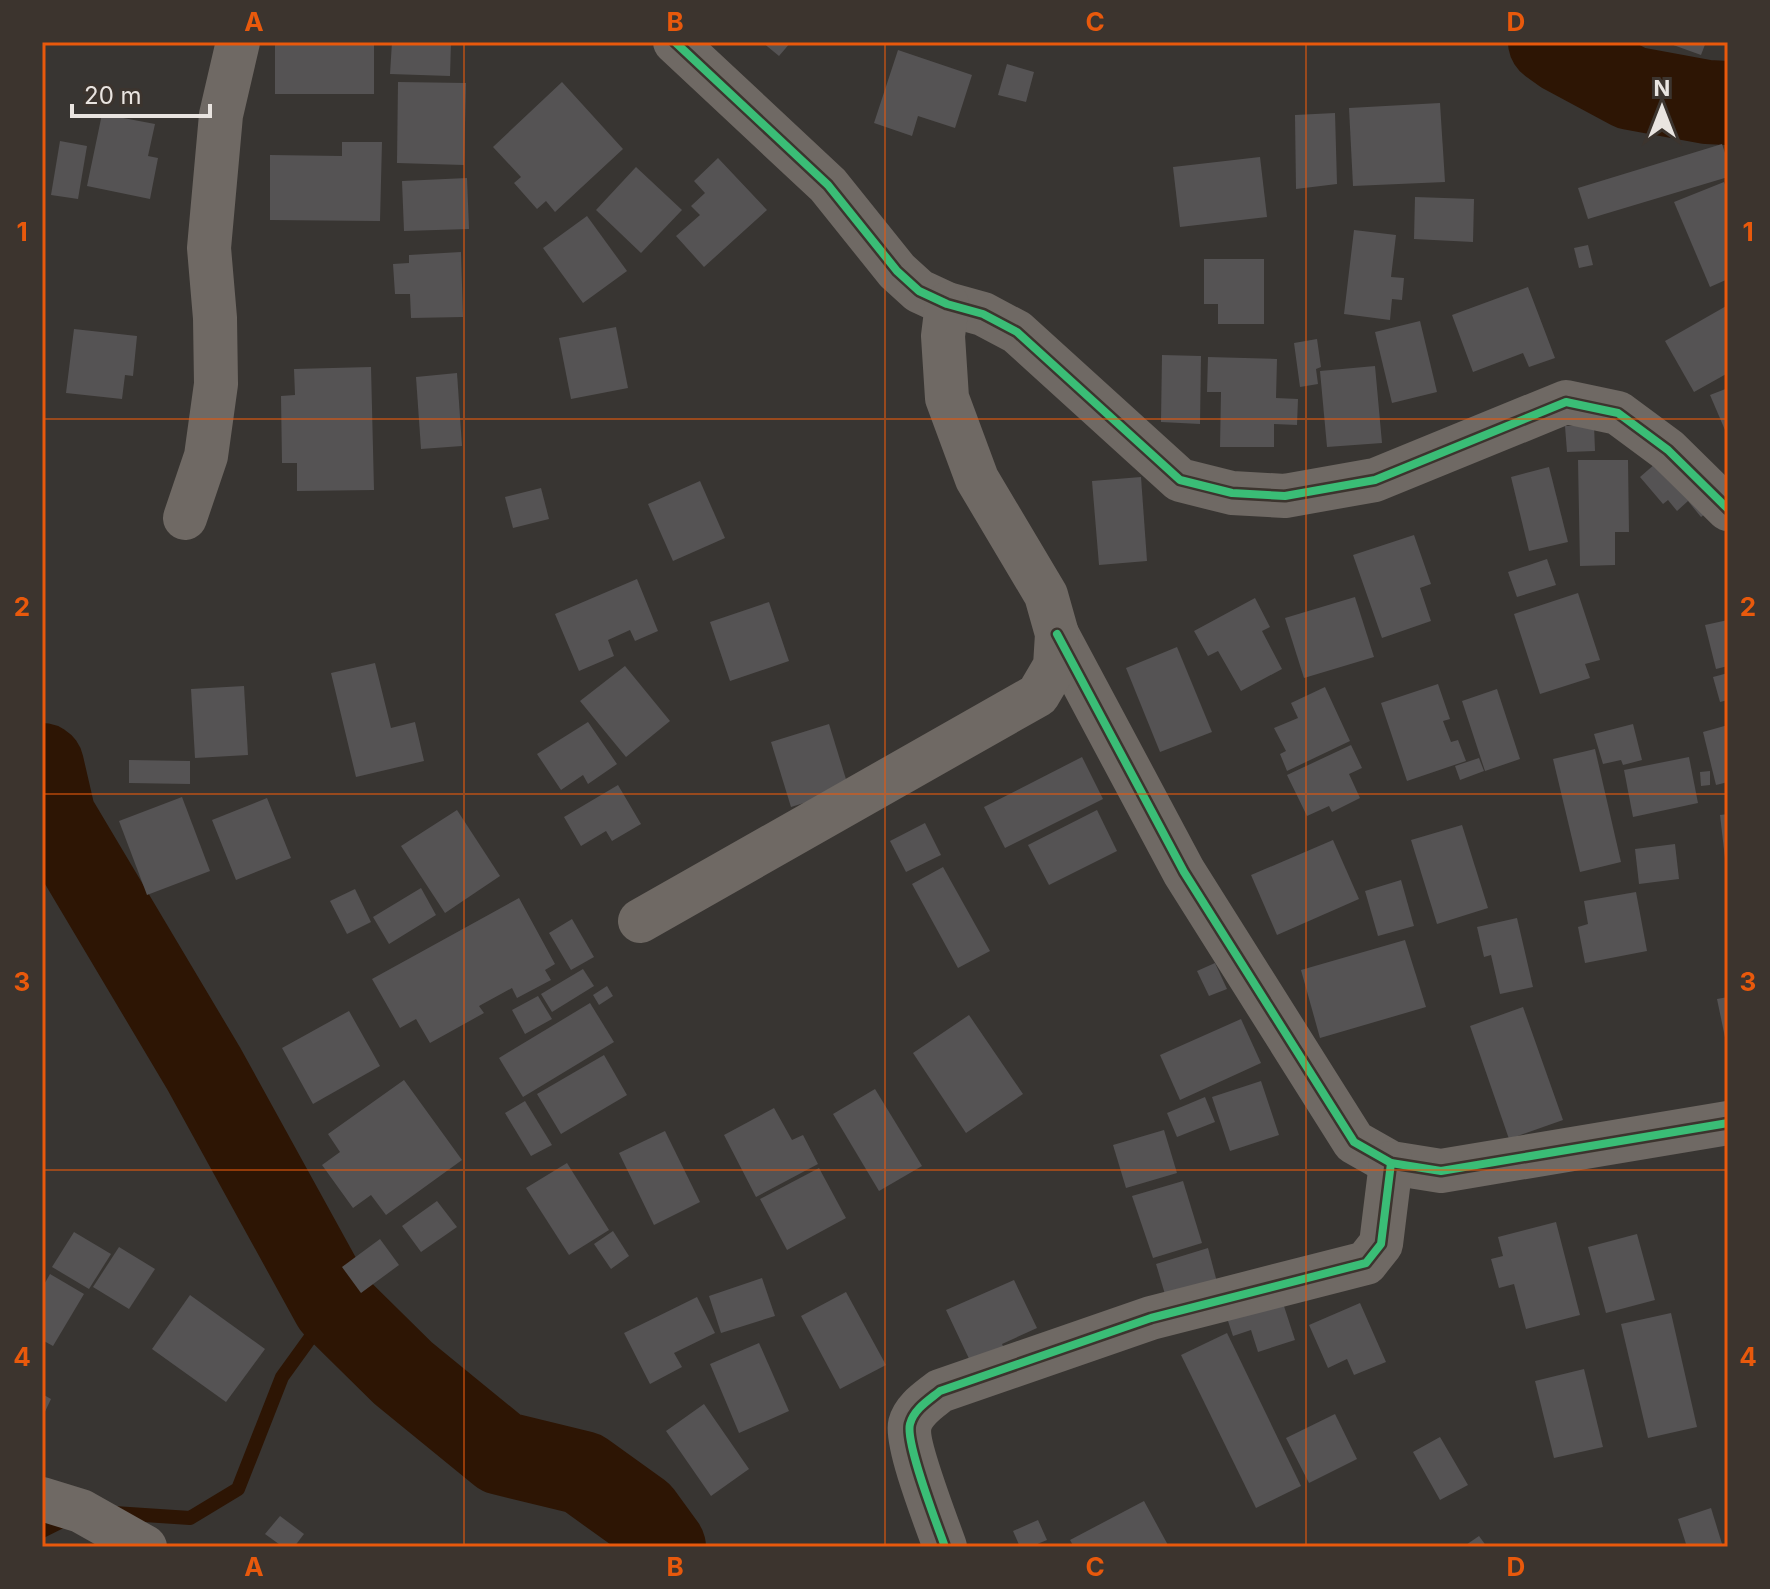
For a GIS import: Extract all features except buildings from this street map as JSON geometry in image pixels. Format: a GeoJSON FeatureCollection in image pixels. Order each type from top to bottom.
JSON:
{"type":"FeatureCollection","features":[{"type":"Feature","properties":{"kind":"street"},"geometry":{"type":"LineString","coordinates":[[185,518],[206,456],[216,384],[209,248],[221,115],[238,42]]}},
{"type":"Feature","properties":{"kind":"street"},"geometry":{"type":"LineString","coordinates":[[675,42],[828,185],[897,271],[919,291],[947,304],[983,314],[1017,332],[1180,480],[1232,493],[1285,496],[1375,480],[1566,402],[1618,413],[1668,450],[1728,509]]}},
{"type":"Feature","properties":{"kind":"street"},"geometry":{"type":"LineString","coordinates":[[947,304],[943,336],[947,398],[977,479],[1046,595],[1057,634],[1184,872],[1354,1142],[1391,1163],[1441,1171],[1728,1123]]}},
{"type":"Feature","properties":{"kind":"street"},"geometry":{"type":"LineString","coordinates":[[640,921],[1038,695],[1055,666],[1057,634]]}},
{"type":"Feature","properties":{"kind":"street"},"geometry":{"type":"LineString","coordinates":[[945,1547],[910,1444],[910,1424],[922,1405],[940,1391],[1151,1318],[1366,1263],[1381,1244],[1391,1163]]}},
{"type":"Feature","properties":{"kind":"street"},"geometry":{"type":"LineString","coordinates":[[42,1499],[81,1511],[145,1547]]}},
{"type":"Feature","properties":{"kind":"waterway"},"geometry":{"type":"LineString","coordinates":[[1550,42],[1631,88],[1728,103]]}},
{"type":"Feature","properties":{"kind":"waterway"},"geometry":{"type":"LineString","coordinates":[[42,765],[54,817],[204,1069],[334,1305],[403,1373],[501,1453],[583,1473],[640,1514],[664,1547]]}},
{"type":"Feature","properties":{"kind":"waterway"},"geometry":{"type":"LineString","coordinates":[[114,1513],[190,1518],[238,1489],[282,1377],[334,1305]]}},
{"type":"Feature","properties":{"kind":"waterway"},"geometry":{"type":"LineString","coordinates":[[42,1531],[70,1517]]}},
{"type":"Feature","properties":{"kind":"cycle path"},"geometry":{"type":"LineString","coordinates":[[675,42],[828,185],[897,271],[919,291],[947,304],[983,314],[1017,332],[1180,480],[1232,493],[1285,496],[1375,480],[1566,402],[1618,413],[1668,450],[1728,509]]}},
{"type":"Feature","properties":{"kind":"cycle path"},"geometry":{"type":"LineString","coordinates":[[1057,634],[1184,872],[1354,1142],[1391,1163],[1441,1171],[1728,1123]]}},
{"type":"Feature","properties":{"kind":"cycle path"},"geometry":{"type":"LineString","coordinates":[[945,1547],[917,1465],[910,1434],[912,1419],[927,1401],[940,1391],[1151,1318],[1366,1263],[1381,1244],[1391,1163]]}}]}
